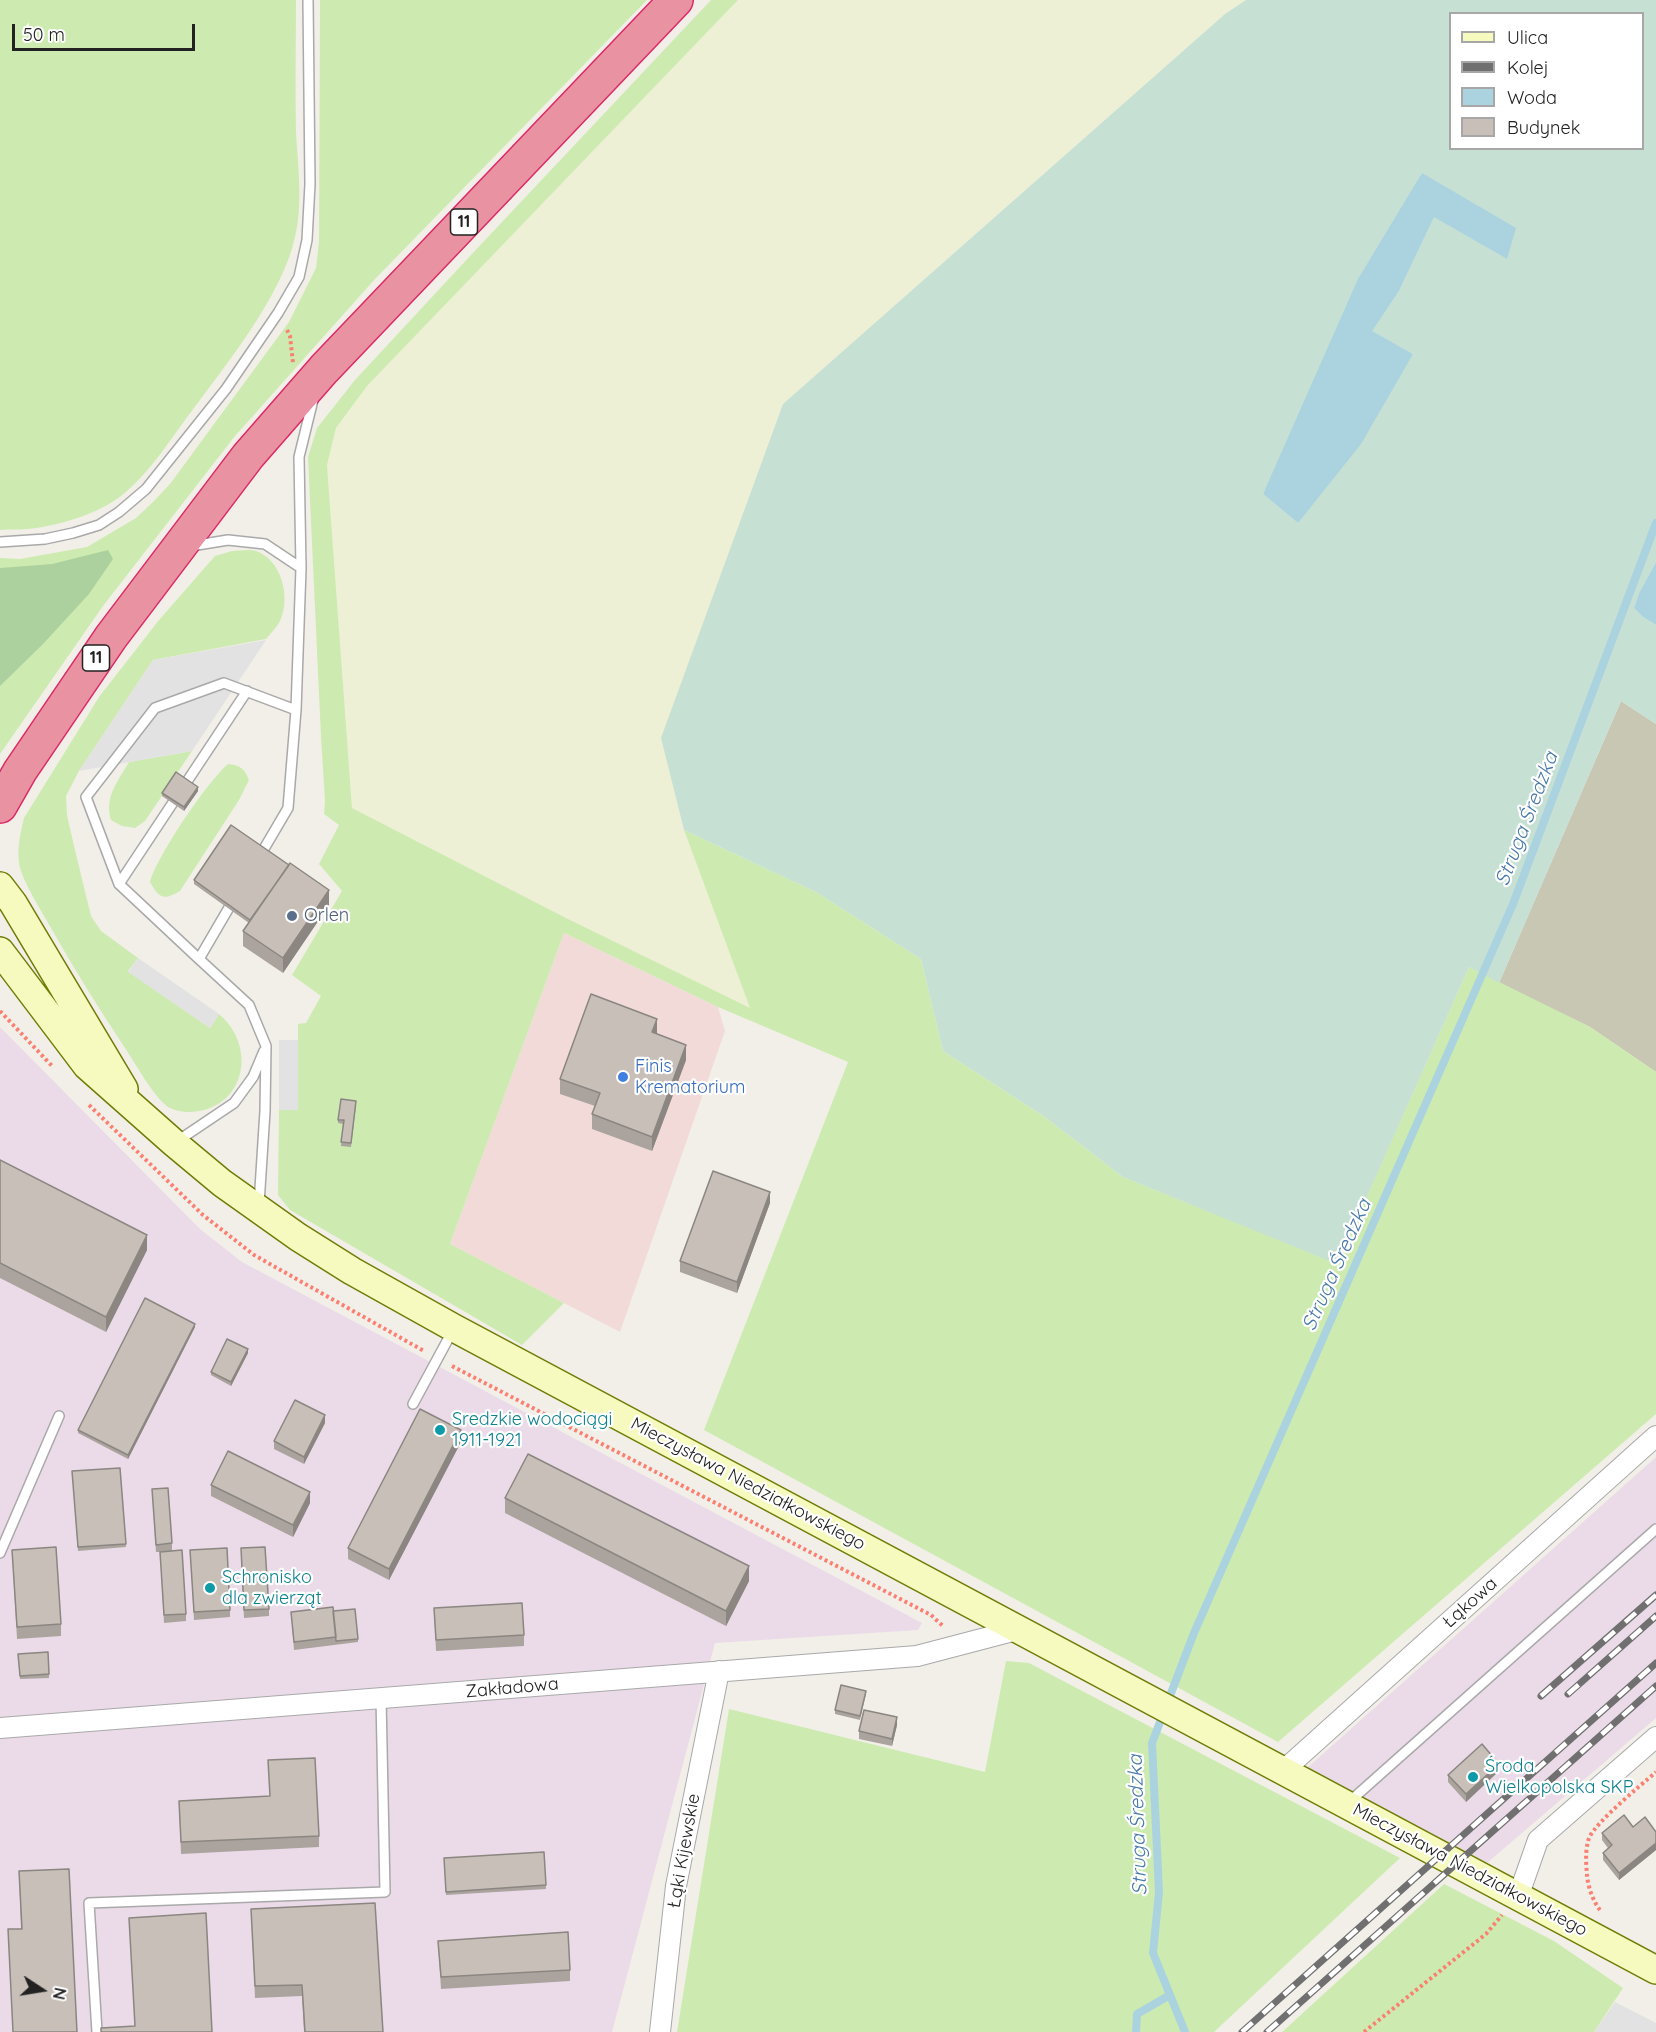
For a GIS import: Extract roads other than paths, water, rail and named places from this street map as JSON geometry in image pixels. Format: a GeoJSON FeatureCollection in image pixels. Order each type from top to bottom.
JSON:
{"type":"FeatureCollection","features":[{"type":"Feature","properties":{"kind":"highway","name":"11"},"geometry":{"type":"LineString","coordinates":[[0,806],[10,774],[176,549],[248,456],[324,369],[676,0]]}},
{"type":"Feature","properties":{"kind":"street","name":"Mieczysława Niedziałkowskiego"},"geometry":{"type":"LineString","coordinates":[[0,886],[13,903],[139,1113]]}},
{"type":"Feature","properties":{"kind":"street","name":"Mieczysława Niedziałkowskiego"},"geometry":{"type":"LineString","coordinates":[[0,951],[11,976],[87,1066],[174,1143],[258,1210],[352,1271],[454,1328],[1656,1970]]}},
{"type":"Feature","properties":{"kind":"street","name":"Łąkowa"},"geometry":{"type":"LineString","coordinates":[[1284,1770],[1656,1436]]}},
{"type":"Feature","properties":{"kind":"street","name":"Zakładowa"},"geometry":{"type":"LineString","coordinates":[[0,1727],[917,1656],[1020,1629]]}},
{"type":"Feature","properties":{"kind":"street","name":"Łąki Kijewskie"},"geometry":{"type":"LineString","coordinates":[[660,2032],[676,1886],[719,1671]]}},
{"type":"Feature","properties":{"kind":"street"},"geometry":{"type":"LineString","coordinates":[[1518,1897],[1538,1840],[1656,1737]]}},
{"type":"Feature","properties":{"kind":"lane"},"geometry":{"type":"LineString","coordinates":[[0,542],[45,540],[99,525],[119,512],[146,489],[226,389],[278,313],[299,277],[307,240],[310,184],[308,0]]}},
{"type":"Feature","properties":{"kind":"lane"},"geometry":{"type":"LineString","coordinates":[[252,868],[288,808],[296,710],[301,568],[299,457],[308,413],[324,369]]}},
{"type":"Feature","properties":{"kind":"lane"},"geometry":{"type":"LineString","coordinates":[[176,549],[228,540],[265,544],[301,568]]}},
{"type":"Feature","properties":{"kind":"lane"},"geometry":{"type":"LineString","coordinates":[[258,1210],[265,1111],[266,1046],[249,1005],[119,884],[86,797],[155,708],[224,682],[296,710]]}},
{"type":"Feature","properties":{"kind":"lane"},"geometry":{"type":"LineString","coordinates":[[119,884],[247,691]]}},
{"type":"Feature","properties":{"kind":"lane"},"geometry":{"type":"LineString","coordinates":[[199,958],[240,888]]}},
{"type":"Feature","properties":{"kind":"lane"},"geometry":{"type":"LineString","coordinates":[[174,1143],[234,1103],[253,1077],[266,1046]]}},
{"type":"Feature","properties":{"kind":"lane"},"geometry":{"type":"LineString","coordinates":[[413,1404],[454,1328]]}},
{"type":"Feature","properties":{"kind":"lane"},"geometry":{"type":"LineString","coordinates":[[0,1553],[59,1416]]}},
{"type":"Feature","properties":{"kind":"lane"},"geometry":{"type":"LineString","coordinates":[[1347,1803],[1656,1529]]}},
{"type":"Feature","properties":{"kind":"lane"},"geometry":{"type":"LineString","coordinates":[[97,2032],[89,1903],[385,1892],[381,1698]]}},
{"type":"Feature","properties":{"kind":"water"},"geometry":{"type":"Polygon","coordinates":[[[1422,173],[1516,228],[1507,259],[1434,217],[1399,291],[1372,331],[1413,354],[1361,444],[1298,523],[1263,494],[1358,279],[1422,173]]]}},
{"type":"Feature","properties":{"kind":"water"},"geometry":{"type":"Polygon","coordinates":[[[1656,562],[1656,625],[1634,608],[1639,593],[1656,562]]]}},
{"type":"Feature","properties":{"kind":"waterway","name":"Struga Średzka"},"geometry":{"type":"LineString","coordinates":[[1185,2032],[1153,1953],[1159,1892],[1152,1743],[1194,1633],[1513,904],[1656,523]]}},
{"type":"Feature","properties":{"kind":"waterway"},"geometry":{"type":"LineString","coordinates":[[1136,2032],[1137,2014],[1170,1995]]}},
{"type":"Feature","properties":{"kind":"railway"},"geometry":{"type":"LineString","coordinates":[[1541,1696],[1656,1595]]}},
{"type":"Feature","properties":{"kind":"railway"},"geometry":{"type":"LineString","coordinates":[[1568,1694],[1656,1616]]}},
{"type":"Feature","properties":{"kind":"railway"},"geometry":{"type":"LineString","coordinates":[[1242,2032],[1656,1663]]}},
{"type":"Feature","properties":{"kind":"railway"},"geometry":{"type":"LineString","coordinates":[[1267,2032],[1656,1686]]}},
{"type":"Feature","properties":{"kind":"place","name":"Orlen"},"geometry":{"type":"Point","coordinates":[292,916]}},
{"type":"Feature","properties":{"kind":"place","name":"Finis Krematorium"},"geometry":{"type":"Point","coordinates":[623,1077]}},
{"type":"Feature","properties":{"kind":"place","name":"Sredzkie wodociągi 1911-1921"},"geometry":{"type":"Point","coordinates":[440,1430]}},
{"type":"Feature","properties":{"kind":"place","name":"Schronisko dla zwierząt"},"geometry":{"type":"Point","coordinates":[210,1588]}},
{"type":"Feature","properties":{"kind":"place","name":"Środa Wielkopolska SKP"},"geometry":{"type":"Point","coordinates":[1473,1777]}}]}
